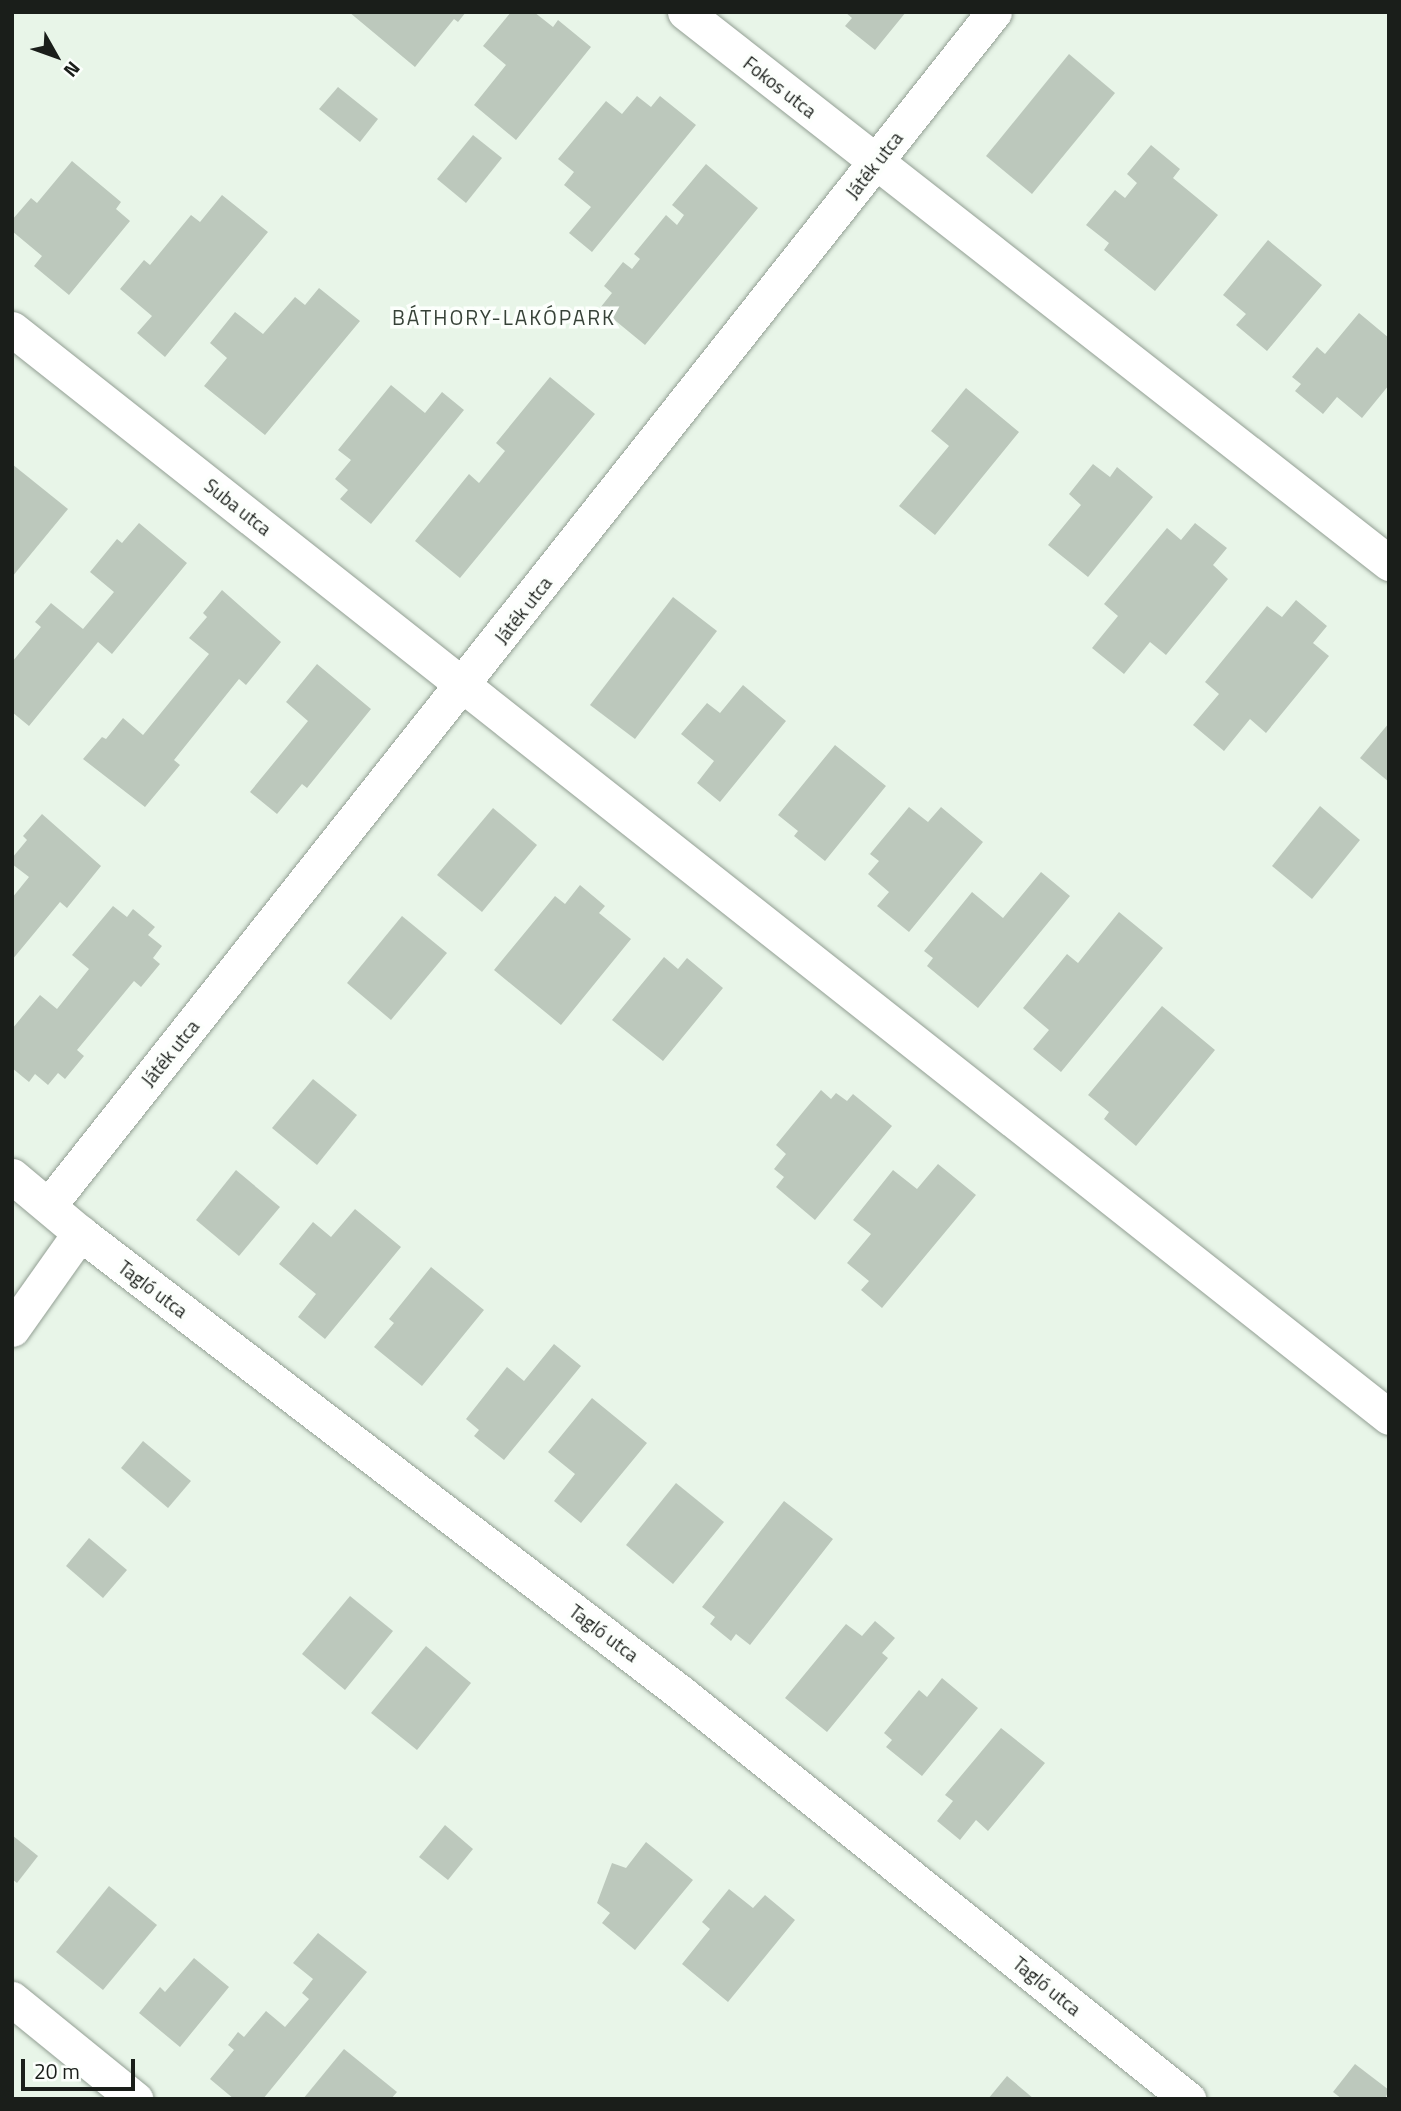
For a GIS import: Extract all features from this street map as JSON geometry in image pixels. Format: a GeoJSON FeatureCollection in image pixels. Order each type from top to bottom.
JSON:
{"type":"FeatureCollection","features":[{"type":"Feature","properties":{"kind":"street","name":"Fokos utca"},"geometry":{"type":"LineString","coordinates":[[685,12],[1389,562]]}},
{"type":"Feature","properties":{"kind":"street","name":"Játék utca"},"geometry":{"type":"LineString","coordinates":[[49,1205],[994,12]]}},
{"type":"Feature","properties":{"kind":"street","name":"Suba utca"},"geometry":{"type":"LineString","coordinates":[[12,329],[1389,1417]]}},
{"type":"Feature","properties":{"kind":"street","name":"Tagló utca"},"geometry":{"type":"LineString","coordinates":[[12,1176],[80,1233],[681,1693],[1188,2099]]}},
{"type":"Feature","properties":{"kind":"street"},"geometry":{"type":"LineString","coordinates":[[12,1329],[80,1233]]}},
{"type":"Feature","properties":{"kind":"street"},"geometry":{"type":"LineString","coordinates":[[12,1999],[135,2099]]}},
{"type":"Feature","properties":{"kind":"building"},"geometry":{"type":"Polygon","coordinates":[[[349,12],[466,12],[458,22],[454,19],[415,67],[349,12]]]}},
{"type":"Feature","properties":{"kind":"building"},"geometry":{"type":"Polygon","coordinates":[[[511,12],[534,12],[553,27],[558,20],[591,47],[516,140],[474,105],[506,65],[483,46],[511,12]]]}},
{"type":"Feature","properties":{"kind":"building"},"geometry":{"type":"Polygon","coordinates":[[[845,12],[906,12],[875,50],[845,26],[852,18],[845,12]]]}},
{"type":"Feature","properties":{"kind":"building"},"geometry":{"type":"Polygon","coordinates":[[[1069,54],[1115,93],[1032,194],[986,156],[1069,54]]]}},
{"type":"Feature","properties":{"kind":"building"},"geometry":{"type":"Polygon","coordinates":[[[338,87],[378,119],[360,142],[319,109],[338,87]]]}},
{"type":"Feature","properties":{"kind":"building"},"geometry":{"type":"Polygon","coordinates":[[[637,96],[651,107],[660,96],[696,125],[592,252],[569,233],[591,207],[564,185],[574,172],[558,159],[606,101],[622,114],[637,96]]]}},
{"type":"Feature","properties":{"kind":"building"},"geometry":{"type":"Polygon","coordinates":[[[473,135],[502,158],[466,203],[437,179],[473,135]]]}},
{"type":"Feature","properties":{"kind":"building"},"geometry":{"type":"Polygon","coordinates":[[[1151,145],[1180,169],[1173,178],[1218,215],[1155,291],[1104,250],[1109,243],[1086,225],[1115,190],[1125,198],[1137,183],[1127,174],[1151,145]]]}},
{"type":"Feature","properties":{"kind":"building"},"geometry":{"type":"Polygon","coordinates":[[[72,161],[121,202],[116,209],[130,221],[69,295],[34,266],[42,256],[12,231],[12,220],[31,198],[37,203],[72,161]]]}},
{"type":"Feature","properties":{"kind":"building"},"geometry":{"type":"Polygon","coordinates":[[[706,164],[758,208],[645,345],[600,308],[612,293],[604,286],[623,262],[632,269],[640,259],[634,254],[666,215],[677,225],[684,215],[672,205],[706,164]]]}},
{"type":"Feature","properties":{"kind":"building"},"geometry":{"type":"Polygon","coordinates":[[[222,195],[268,232],[165,357],[137,333],[152,316],[120,289],[144,260],[150,265],[191,215],[200,222],[222,195]]]}},
{"type":"Feature","properties":{"kind":"building"},"geometry":{"type":"Polygon","coordinates":[[[1268,240],[1322,285],[1267,351],[1236,325],[1246,314],[1223,295],[1268,240]]]}},
{"type":"Feature","properties":{"kind":"building"},"geometry":{"type":"Polygon","coordinates":[[[319,288],[360,321],[265,435],[204,386],[227,358],[210,343],[235,312],[263,334],[295,297],[305,305],[319,288]]]}},
{"type":"Feature","properties":{"kind":"building"},"geometry":{"type":"Polygon","coordinates":[[[1359,313],[1389,338],[1389,385],[1362,418],[1337,397],[1323,414],[1295,391],[1301,384],[1292,377],[1317,347],[1325,354],[1359,313]]]}},
{"type":"Feature","properties":{"kind":"building"},"geometry":{"type":"Polygon","coordinates":[[[550,377],[595,414],[460,578],[415,541],[469,474],[479,483],[505,451],[496,443],[550,377]]]}},
{"type":"Feature","properties":{"kind":"building"},"geometry":{"type":"Polygon","coordinates":[[[391,385],[425,413],[442,392],[464,410],[371,524],[340,499],[348,490],[335,479],[351,460],[338,450],[391,385]]]}},
{"type":"Feature","properties":{"kind":"building"},"geometry":{"type":"Polygon","coordinates":[[[966,388],[1019,432],[935,535],[899,506],[949,446],[931,431],[966,388]]]}},
{"type":"Feature","properties":{"kind":"building"},"geometry":{"type":"Polygon","coordinates":[[[12,464],[68,509],[12,577],[12,464]]]}},
{"type":"Feature","properties":{"kind":"building"},"geometry":{"type":"Polygon","coordinates":[[[1093,464],[1110,477],[1117,467],[1153,497],[1088,577],[1048,545],[1081,505],[1069,494],[1093,464]]]}},
{"type":"Feature","properties":{"kind":"building"},"geometry":{"type":"Polygon","coordinates":[[[139,523],[187,563],[112,654],[98,642],[29,726],[12,712],[12,662],[41,627],[35,622],[51,603],[83,629],[114,592],[90,572],[117,539],[122,543],[139,523]]]}},
{"type":"Feature","properties":{"kind":"building"},"geometry":{"type":"Polygon","coordinates":[[[1195,523],[1227,548],[1213,565],[1228,579],[1166,655],[1150,642],[1124,674],[1092,648],[1118,616],[1104,604],[1167,528],[1181,540],[1195,523]]]}},
{"type":"Feature","properties":{"kind":"building"},"geometry":{"type":"Polygon","coordinates":[[[222,590],[281,642],[246,685],[239,679],[174,760],[180,765],[145,807],[83,759],[102,737],[106,739],[123,718],[143,735],[209,654],[189,638],[207,617],[203,613],[222,590]]]}},
{"type":"Feature","properties":{"kind":"building"},"geometry":{"type":"Polygon","coordinates":[[[673,597],[717,631],[635,739],[590,705],[673,597]]]}},
{"type":"Feature","properties":{"kind":"building"},"geometry":{"type":"Polygon","coordinates":[[[1296,600],[1327,626],[1313,643],[1329,656],[1266,733],[1250,719],[1224,751],[1193,725],[1219,694],[1205,682],[1267,606],[1282,617],[1296,600]]]}},
{"type":"Feature","properties":{"kind":"building"},"geometry":{"type":"Polygon","coordinates":[[[317,664],[371,709],[307,788],[302,784],[277,814],[250,792],[308,721],[286,702],[317,664]]]}},
{"type":"Feature","properties":{"kind":"building"},"geometry":{"type":"Polygon","coordinates":[[[743,685],[786,721],[720,802],[697,783],[714,761],[681,734],[707,703],[720,713],[743,685]]]}},
{"type":"Feature","properties":{"kind":"building"},"geometry":{"type":"Polygon","coordinates":[[[1389,723],[1389,782],[1360,758],[1389,723]]]}},
{"type":"Feature","properties":{"kind":"building"},"geometry":{"type":"Polygon","coordinates":[[[835,745],[886,786],[825,861],[794,836],[798,831],[778,815],[835,745]]]}},
{"type":"Feature","properties":{"kind":"building"},"geometry":{"type":"Polygon","coordinates":[[[1320,806],[1360,840],[1312,899],[1272,866],[1320,806]]]}},
{"type":"Feature","properties":{"kind":"building"},"geometry":{"type":"Polygon","coordinates":[[[909,807],[928,822],[941,807],[983,842],[909,932],[877,906],[889,892],[868,874],[879,861],[870,854],[909,807]]]}},
{"type":"Feature","properties":{"kind":"building"},"geometry":{"type":"Polygon","coordinates":[[[493,808],[537,845],[482,912],[437,875],[493,808]]]}},
{"type":"Feature","properties":{"kind":"building"},"geometry":{"type":"Polygon","coordinates":[[[42,814],[101,866],[67,908],[60,902],[12,960],[12,898],[29,877],[12,864],[12,858],[27,840],[23,836],[42,814]]]}},
{"type":"Feature","properties":{"kind":"building"},"geometry":{"type":"Polygon","coordinates":[[[1041,872],[1070,896],[978,1008],[927,966],[933,958],[924,951],[972,892],[1003,918],[1041,872]]]}},
{"type":"Feature","properties":{"kind":"building"},"geometry":{"type":"Polygon","coordinates":[[[580,885],[605,906],[599,913],[631,939],[561,1025],[494,970],[555,896],[565,904],[580,885]]]}},
{"type":"Feature","properties":{"kind":"building"},"geometry":{"type":"Polygon","coordinates":[[[113,906],[127,917],[133,909],[155,927],[148,935],[162,946],[153,958],[160,964],[141,987],[134,981],[77,1050],[84,1056],[65,1079],[58,1073],[48,1085],[35,1074],[29,1082],[12,1068],[12,1029],[40,995],[57,1009],[89,969],[72,955],[113,906]]]}},
{"type":"Feature","properties":{"kind":"building"},"geometry":{"type":"Polygon","coordinates":[[[1119,912],[1163,948],[1061,1072],[1033,1049],[1049,1030],[1023,1008],[1067,954],[1078,963],[1119,912]]]}},
{"type":"Feature","properties":{"kind":"building"},"geometry":{"type":"Polygon","coordinates":[[[402,916],[447,953],[391,1020],[347,983],[402,916]]]}},
{"type":"Feature","properties":{"kind":"building"},"geometry":{"type":"Polygon","coordinates":[[[664,957],[678,969],[687,958],[723,988],[663,1061],[612,1020],[664,957]]]}},
{"type":"Feature","properties":{"kind":"building"},"geometry":{"type":"Polygon","coordinates":[[[1162,1006],[1215,1050],[1136,1146],[1104,1119],[1109,1112],[1088,1095],[1162,1006]]]}},
{"type":"Feature","properties":{"kind":"building"},"geometry":{"type":"Polygon","coordinates":[[[313,1079],[357,1115],[317,1165],[272,1128],[313,1079]]]}},
{"type":"Feature","properties":{"kind":"building"},"geometry":{"type":"Polygon","coordinates":[[[821,1090],[831,1099],[836,1093],[847,1101],[853,1094],[892,1126],[815,1220],[776,1187],[784,1177],[774,1169],[786,1154],[776,1145],[821,1090]]]}},
{"type":"Feature","properties":{"kind":"building"},"geometry":{"type":"Polygon","coordinates":[[[938,1164],[976,1195],[882,1308],[861,1290],[869,1281],[847,1263],[871,1234],[853,1220],[893,1170],[917,1189],[938,1164]]]}},
{"type":"Feature","properties":{"kind":"building"},"geometry":{"type":"Polygon","coordinates":[[[236,1170],[280,1207],[239,1256],[196,1220],[236,1170]]]}},
{"type":"Feature","properties":{"kind":"building"},"geometry":{"type":"Polygon","coordinates":[[[355,1209],[401,1247],[325,1339],[298,1317],[316,1294],[279,1264],[313,1222],[331,1237],[355,1209]]]}},
{"type":"Feature","properties":{"kind":"building"},"geometry":{"type":"Polygon","coordinates":[[[431,1267],[484,1310],[422,1386],[374,1347],[394,1323],[389,1319],[431,1267]]]}},
{"type":"Feature","properties":{"kind":"building"},"geometry":{"type":"Polygon","coordinates":[[[554,1344],[581,1366],[504,1460],[474,1436],[479,1430],[466,1419],[507,1367],[524,1381],[554,1344]]]}},
{"type":"Feature","properties":{"kind":"building"},"geometry":{"type":"Polygon","coordinates":[[[592,1398],[647,1443],[581,1523],[554,1501],[575,1474],[548,1452],[592,1398]]]}},
{"type":"Feature","properties":{"kind":"building"},"geometry":{"type":"Polygon","coordinates":[[[143,1441],[191,1481],[168,1508],[121,1468],[143,1441]]]}},
{"type":"Feature","properties":{"kind":"building"},"geometry":{"type":"Polygon","coordinates":[[[676,1483],[724,1522],[673,1584],[626,1545],[676,1483]]]}},
{"type":"Feature","properties":{"kind":"building"},"geometry":{"type":"Polygon","coordinates":[[[784,1501],[833,1539],[750,1645],[736,1634],[731,1641],[710,1624],[715,1617],[702,1607],[784,1501]]]}},
{"type":"Feature","properties":{"kind":"building"},"geometry":{"type":"Polygon","coordinates":[[[89,1538],[127,1570],[103,1598],[66,1566],[89,1538]]]}},
{"type":"Feature","properties":{"kind":"building"},"geometry":{"type":"Polygon","coordinates":[[[350,1596],[393,1631],[345,1690],[302,1654],[350,1596]]]}},
{"type":"Feature","properties":{"kind":"building"},"geometry":{"type":"Polygon","coordinates":[[[875,1621],[895,1638],[882,1653],[888,1658],[827,1732],[785,1698],[846,1624],[862,1636],[875,1621]]]}},
{"type":"Feature","properties":{"kind":"building"},"geometry":{"type":"Polygon","coordinates":[[[426,1646],[471,1683],[417,1750],[371,1713],[426,1646]]]}},
{"type":"Feature","properties":{"kind":"building"},"geometry":{"type":"Polygon","coordinates":[[[942,1678],[978,1708],[922,1776],[886,1747],[892,1740],[884,1733],[919,1690],[927,1697],[942,1678]]]}},
{"type":"Feature","properties":{"kind":"building"},"geometry":{"type":"Polygon","coordinates":[[[1001,1728],[1045,1763],[988,1831],[976,1820],[960,1840],[937,1821],[953,1801],[945,1795],[1001,1728]]]}},
{"type":"Feature","properties":{"kind":"building"},"geometry":{"type":"Polygon","coordinates":[[[445,1825],[473,1849],[448,1880],[419,1857],[445,1825]]]}},
{"type":"Feature","properties":{"kind":"building"},"geometry":{"type":"Polygon","coordinates":[[[12,1835],[38,1856],[17,1883],[12,1879],[12,1835]]]}},
{"type":"Feature","properties":{"kind":"building"},"geometry":{"type":"Polygon","coordinates":[[[646,1842],[693,1880],[635,1950],[602,1923],[610,1913],[597,1903],[612,1863],[626,1868],[646,1842]]]}},
{"type":"Feature","properties":{"kind":"building"},"geometry":{"type":"Polygon","coordinates":[[[109,1886],[157,1925],[103,1990],[56,1952],[109,1886]]]}},
{"type":"Feature","properties":{"kind":"building"},"geometry":{"type":"Polygon","coordinates":[[[729,1889],[753,1908],[765,1895],[795,1920],[728,2002],[682,1964],[710,1929],[702,1922],[729,1889]]]}},
{"type":"Feature","properties":{"kind":"building"},"geometry":{"type":"Polygon","coordinates":[[[318,1933],[367,1972],[263,2099],[234,2099],[210,2079],[234,2050],[228,2045],[238,2032],[244,2037],[266,2011],[285,2027],[309,1999],[302,1993],[313,1979],[293,1963],[318,1933]]]}},
{"type":"Feature","properties":{"kind":"building"},"geometry":{"type":"Polygon","coordinates":[[[194,1958],[229,1987],[180,2047],[139,2013],[160,1987],[165,1992],[194,1958]]]}},
{"type":"Feature","properties":{"kind":"building"},"geometry":{"type":"Polygon","coordinates":[[[344,2049],[397,2092],[391,2099],[303,2099],[344,2049]]]}},
{"type":"Feature","properties":{"kind":"building"},"geometry":{"type":"Polygon","coordinates":[[[1355,2064],[1389,2090],[1385,2099],[1342,2099],[1333,2092],[1355,2064]]]}},
{"type":"Feature","properties":{"kind":"building"},"geometry":{"type":"Polygon","coordinates":[[[1007,2076],[1034,2099],[988,2099],[1007,2076]]]}},
{"type":"Feature","properties":{"kind":"district","name":"BÁTHORY-LAKÓPARK"},"geometry":{"type":"Point","coordinates":[504,317]}}]}
